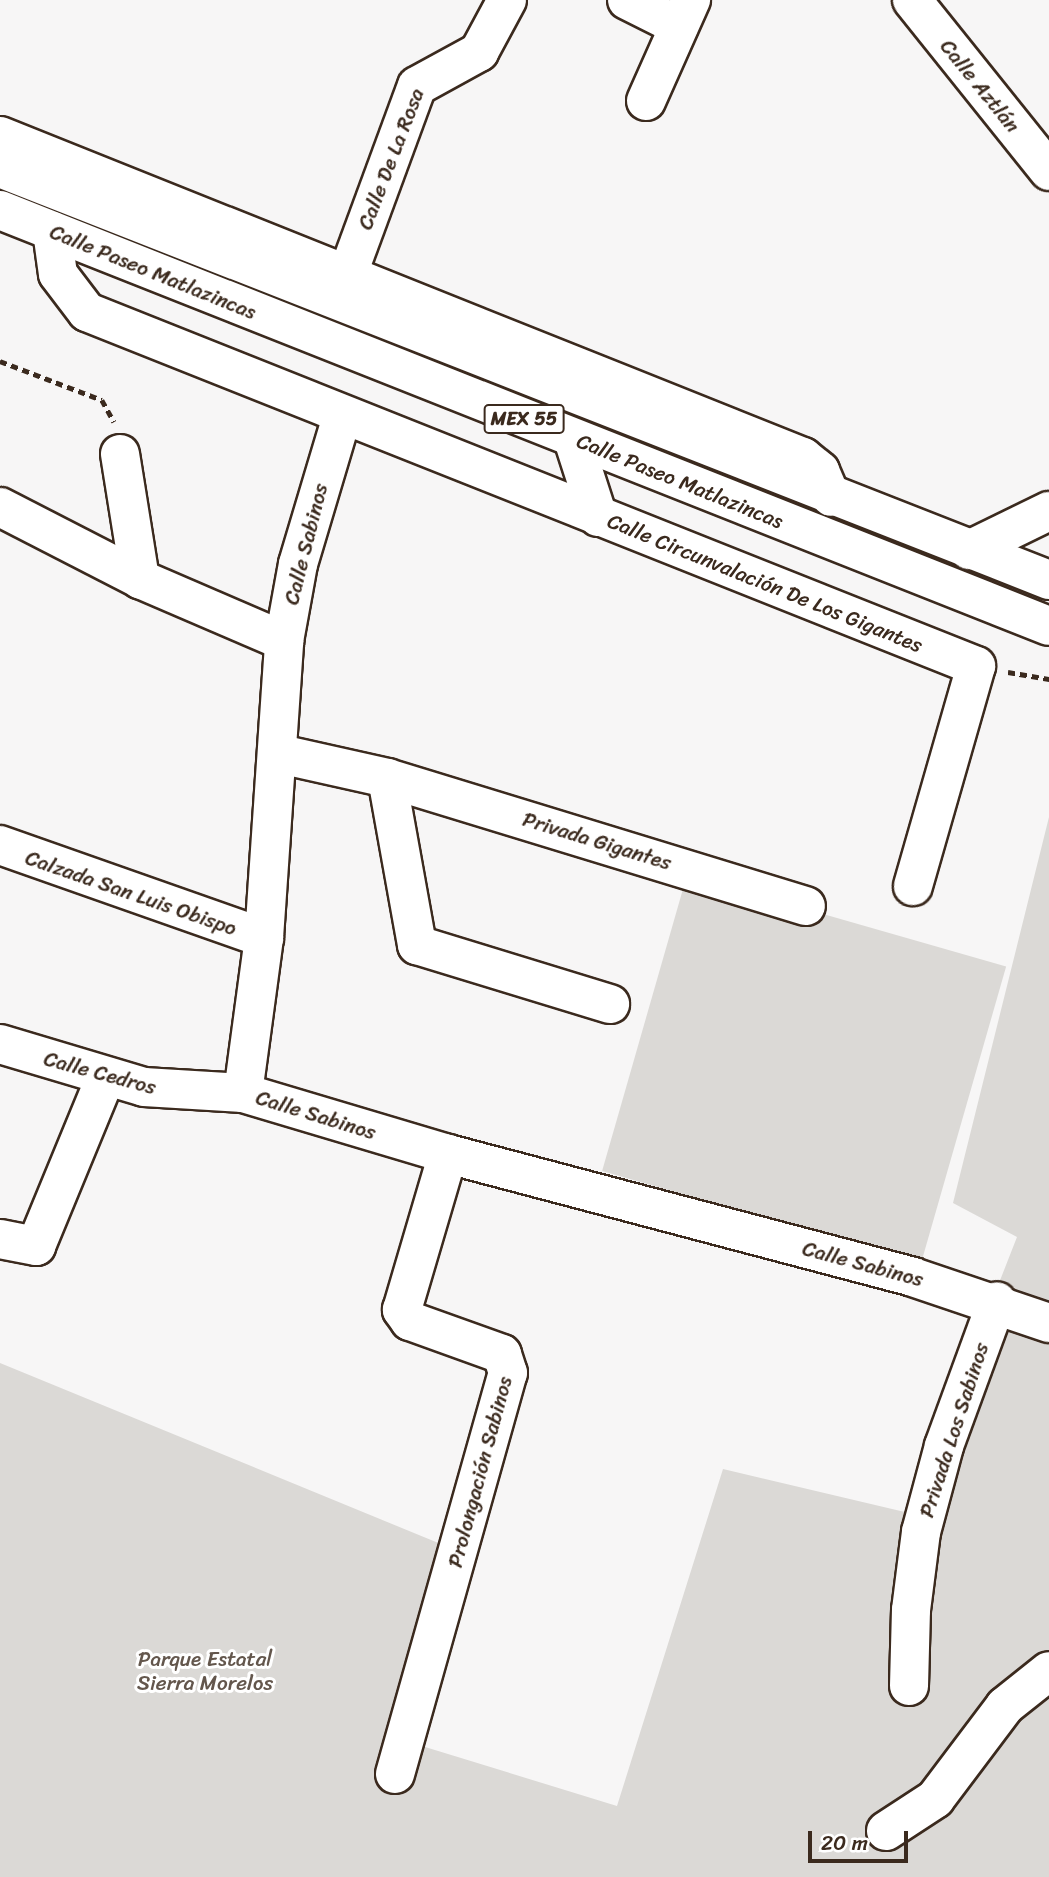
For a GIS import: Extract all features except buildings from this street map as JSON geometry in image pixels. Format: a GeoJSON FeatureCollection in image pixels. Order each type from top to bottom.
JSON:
{"type":"FeatureCollection","features":[{"type":"Feature","properties":{"kind":"main road","name":"Calle De La Rosa"},"geometry":{"type":"LineString","coordinates":[[347,276],[417,86],[479,52],[507,0]]}},
{"type":"Feature","properties":{"kind":"main road"},"geometry":{"type":"LineString","coordinates":[[627,0],[685,13],[646,101]]}},
{"type":"Feature","properties":{"kind":"main road","name":"Calle Aztlán"},"geometry":{"type":"LineString","coordinates":[[912,0],[1049,171]]}},
{"type":"Feature","properties":{"kind":"main road"},"geometry":{"type":"LineString","coordinates":[[0,136],[803,457],[820,471],[831,497]]}},
{"type":"Feature","properties":{"kind":"main road","name":"Calle Paseo Matlazincas"},"geometry":{"type":"LineString","coordinates":[[0,168],[831,497],[1049,580]]}},
{"type":"Feature","properties":{"kind":"main road","name":"Calle Paseo Matlazincas"},"geometry":{"type":"LineString","coordinates":[[0,210],[1049,626]]}},
{"type":"Feature","properties":{"kind":"main road","name":"Calle Circunvalación De Los Gigantes"},"geometry":{"type":"LineString","coordinates":[[52,231],[58,274],[88,312],[342,416],[975,666],[913,886]]}},
{"type":"Feature","properties":{"kind":"main road","name":"Calle Sabinos"},"geometry":{"type":"LineString","coordinates":[[342,416],[298,564],[284,641],[280,754],[264,938],[243,1093],[448,1154],[998,1301],[1049,1323]]}},
{"type":"Feature","properties":{"kind":"main road"},"geometry":{"type":"LineString","coordinates":[[573,439],[598,517]]}},
{"type":"Feature","properties":{"kind":"main road"},"geometry":{"type":"LineString","coordinates":[[120,454],[140,579]]}},
{"type":"Feature","properties":{"kind":"main road"},"geometry":{"type":"LineString","coordinates":[[0,507],[140,579],[284,641]]}},
{"type":"Feature","properties":{"kind":"main road"},"geometry":{"type":"LineString","coordinates":[[969,550],[1049,511]]}},
{"type":"Feature","properties":{"kind":"main road","name":"Privada Gigantes"},"geometry":{"type":"LineString","coordinates":[[280,754],[387,778],[806,906]]}},
{"type":"Feature","properties":{"kind":"main road"},"geometry":{"type":"LineString","coordinates":[[387,778],[417,945],[610,1004]]}},
{"type":"Feature","properties":{"kind":"main road","name":"Calzada San Luis Obispo"},"geometry":{"type":"LineString","coordinates":[[0,845],[264,938]]}},
{"type":"Feature","properties":{"kind":"main road","name":"Calle Cedros"},"geometry":{"type":"LineString","coordinates":[[0,1044],[105,1079],[182,1093],[243,1093]]}},
{"type":"Feature","properties":{"kind":"main road"},"geometry":{"type":"LineString","coordinates":[[0,1239],[36,1246],[105,1079]]}},
{"type":"Feature","properties":{"kind":"main road","name":"Prolongación Sabinos"},"geometry":{"type":"LineString","coordinates":[[395,1774],[508,1373],[502,1354],[410,1321],[402,1310],[448,1154]]}},
{"type":"Feature","properties":{"kind":"main road","name":"Privada Los Sabinos"},"geometry":{"type":"LineString","coordinates":[[909,1686],[911,1609],[921,1532],[944,1446],[998,1301]]}},
{"type":"Feature","properties":{"kind":"main road"},"geometry":{"type":"LineString","coordinates":[[886,1831],[935,1799],[1005,1706],[1049,1671]]}},
{"type":"Feature","properties":{"kind":"path"},"geometry":{"type":"LineString","coordinates":[[0,361],[108,405],[120,454]]}},
{"type":"Feature","properties":{"kind":"green space","name":"Parque Estatal Sierra Morelos"},"geometry":{"type":"Polygon","coordinates":[[[1049,817],[1049,1877],[0,1877],[0,1363],[453,1549],[399,1739],[617,1806],[723,1469],[909,1513],[1017,1237],[953,1203],[1049,817]]]}},
{"type":"Feature","properties":{"kind":"green space"},"geometry":{"type":"Polygon","coordinates":[[[687,875],[1006,967],[921,1263],[602,1171],[687,875]]]}}]}
